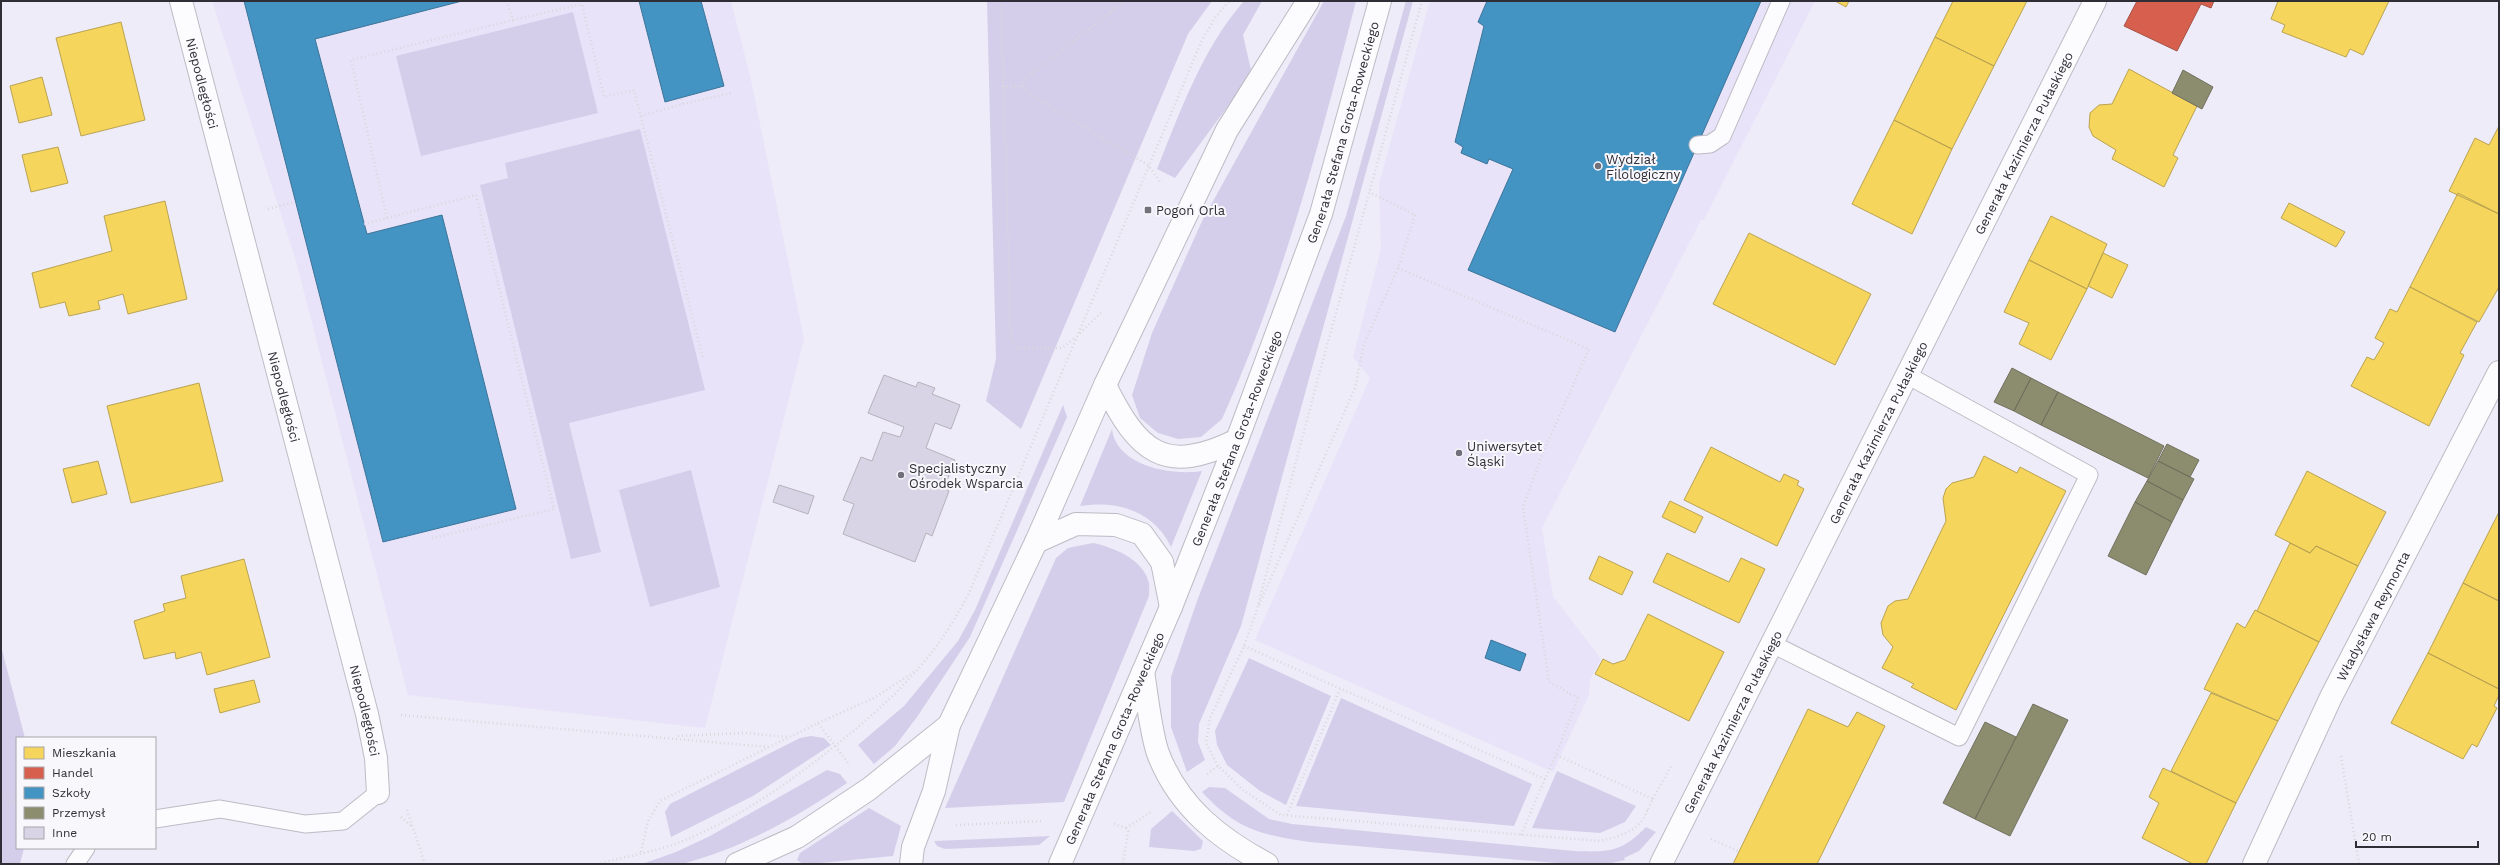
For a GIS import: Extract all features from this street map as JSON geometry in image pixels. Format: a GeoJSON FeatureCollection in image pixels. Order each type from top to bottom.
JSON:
{"type":"FeatureCollection","features":[{"type":"Feature","properties":{"kind":"street","name":"Niepodległości"},"geometry":{"type":"LineString","coordinates":[[181,1],[368,714],[376,758],[378,793]]}},
{"type":"Feature","properties":{"kind":"street"},"geometry":{"type":"LineString","coordinates":[[911,864],[913,847],[934,791],[949,725],[1036,542],[1105,385],[1227,130],[1308,1]]}},
{"type":"Feature","properties":{"kind":"street","name":"Generała Stefana Grota-Roweckiego"},"geometry":{"type":"LineString","coordinates":[[1060,864],[1171,608],[1237,440],[1321,214],[1380,1]]}},
{"type":"Feature","properties":{"kind":"street","name":"Generała Kazimierza Pułaskiego"},"geometry":{"type":"LineString","coordinates":[[1662,864],[2095,1]]}},
{"type":"Feature","properties":{"kind":"street","name":"Władysława Reymonta"},"geometry":{"type":"LineString","coordinates":[[2254,864],[2332,697],[2499,372]]}},
{"type":"Feature","properties":{"kind":"street"},"geometry":{"type":"LineString","coordinates":[[1105,385],[1130,431],[1146,446],[1166,456],[1183,458],[1201,455],[1237,440]]}},
{"type":"Feature","properties":{"kind":"street"},"geometry":{"type":"LineString","coordinates":[[1036,542],[1076,524],[1116,525],[1142,534],[1162,562],[1171,608]]}},
{"type":"Feature","properties":{"kind":"street"},"geometry":{"type":"LineString","coordinates":[[1143,672],[1158,755],[1179,795],[1197,817],[1241,850],[1267,864]]}},
{"type":"Feature","properties":{"kind":"street"},"geometry":{"type":"LineString","coordinates":[[737,864],[797,837],[869,789],[949,725]]}},
{"type":"Feature","properties":{"kind":"lane"},"geometry":{"type":"LineString","coordinates":[[1698,145],[1710,144],[1722,136],[1781,1]]}},
{"type":"Feature","properties":{"kind":"lane"},"geometry":{"type":"LineString","coordinates":[[1772,644],[1959,737],[2089,475],[1907,375]]}},
{"type":"Feature","properties":{"kind":"lane"},"geometry":{"type":"LineString","coordinates":[[156,818],[220,809],[305,824],[343,821],[378,793]]}},
{"type":"Feature","properties":{"kind":"lane"},"geometry":{"type":"LineString","coordinates":[[74,864],[85,849]]}},
{"type":"Feature","properties":{"kind":"path"},"geometry":{"type":"LineString","coordinates":[[507,1],[514,20]]}},
{"type":"Feature","properties":{"kind":"path"},"geometry":{"type":"LineString","coordinates":[[1001,1],[1011,337],[1018,349],[1062,348],[1078,336],[1107,308]]}},
{"type":"Feature","properties":{"kind":"path"},"geometry":{"type":"LineString","coordinates":[[1125,1],[1025,79],[1023,86],[1026,92],[1148,166],[1161,184]]}},
{"type":"Feature","properties":{"kind":"path"},"geometry":{"type":"LineString","coordinates":[[597,864],[690,838],[718,824],[779,789],[875,715],[943,640],[969,593],[1205,32],[1228,1]]}},
{"type":"Feature","properties":{"kind":"path"},"geometry":{"type":"LineString","coordinates":[[1256,613],[1422,1]]}},
{"type":"Feature","properties":{"kind":"path"},"geometry":{"type":"LineString","coordinates":[[387,218],[351,60],[582,4],[604,96],[634,90],[702,358]]}},
{"type":"Feature","properties":{"kind":"path"},"geometry":{"type":"LineString","coordinates":[[1003,87],[1023,86]]}},
{"type":"Feature","properties":{"kind":"path"},"geometry":{"type":"LineString","coordinates":[[641,116],[683,104],[731,93]]}},
{"type":"Feature","properties":{"kind":"path"},"geometry":{"type":"LineString","coordinates":[[681,98],[683,104]]}},
{"type":"Feature","properties":{"kind":"path"},"geometry":{"type":"LineString","coordinates":[[1369,192],[1415,215],[1398,268],[1364,344],[1355,388],[1256,613],[1244,646],[1210,718],[1206,743],[1218,766],[1243,790],[1281,815],[1600,841],[1620,837],[1632,830],[1643,820],[1653,799],[1556,755]]}},
{"type":"Feature","properties":{"kind":"path"},"geometry":{"type":"LineString","coordinates":[[364,224],[476,195],[554,509],[429,539]]}},
{"type":"Feature","properties":{"kind":"path"},"geometry":{"type":"LineString","coordinates":[[268,209],[295,202]]}},
{"type":"Feature","properties":{"kind":"path"},"geometry":{"type":"LineString","coordinates":[[1398,268],[1589,349],[1542,455],[1522,507],[1549,682],[1578,698],[1556,755],[1521,835]]}},
{"type":"Feature","properties":{"kind":"path"},"geometry":{"type":"LineString","coordinates":[[1244,646],[1545,779]]}},
{"type":"Feature","properties":{"kind":"path"},"geometry":{"type":"LineString","coordinates":[[641,852],[648,821],[660,800],[788,737],[874,698],[902,682],[919,668]]}},
{"type":"Feature","properties":{"kind":"path"},"geometry":{"type":"LineString","coordinates":[[1287,815],[1340,689]]}},
{"type":"Feature","properties":{"kind":"path"},"geometry":{"type":"LineString","coordinates":[[398,715],[670,737],[769,747]]}},
{"type":"Feature","properties":{"kind":"path"},"geometry":{"type":"LineString","coordinates":[[818,723],[834,746]]}},
{"type":"Feature","properties":{"kind":"path"},"geometry":{"type":"LineString","coordinates":[[670,737],[745,733],[788,737]]}},
{"type":"Feature","properties":{"kind":"path"},"geometry":{"type":"LineString","coordinates":[[2341,753],[2359,864]]}},
{"type":"Feature","properties":{"kind":"path"},"geometry":{"type":"LineString","coordinates":[[1109,823],[1126,828],[1179,795],[1218,766]]}},
{"type":"Feature","properties":{"kind":"path"},"geometry":{"type":"LineString","coordinates":[[1,793],[16,804]]}},
{"type":"Feature","properties":{"kind":"path"},"geometry":{"type":"LineString","coordinates":[[1647,811],[1740,852]]}},
{"type":"Feature","properties":{"kind":"path"},"geometry":{"type":"LineString","coordinates":[[952,826],[1050,821]]}},
{"type":"Feature","properties":{"kind":"path"},"geometry":{"type":"LineString","coordinates":[[411,826],[425,864]]}},
{"type":"Feature","properties":{"kind":"path"},"geometry":{"type":"LineString","coordinates":[[1124,864],[1128,834],[1126,828]]}},
{"type":"Feature","properties":{"kind":"shaded area"},"geometry":{"type":"Polygon","coordinates":[[[212,1],[731,1],[751,80],[804,339],[705,728],[408,695],[296,261],[212,1]]]}},
{"type":"Feature","properties":{"kind":"shaded area"},"geometry":{"type":"Polygon","coordinates":[[[987,1],[1212,1],[1188,34],[1021,429],[986,401],[996,359],[987,1]]]}},
{"type":"Feature","properties":{"kind":"shaded area"},"geometry":{"type":"Polygon","coordinates":[[[1244,1],[1262,1],[1243,35],[1251,70],[1236,95],[1175,178],[1157,169],[1184,103],[1204,60],[1216,39],[1244,1]]]}},
{"type":"Feature","properties":{"kind":"shaded area"},"geometry":{"type":"Polygon","coordinates":[[[1324,1],[1356,1],[1328,108],[1298,213],[1244,368],[1222,419],[1201,437],[1178,439],[1158,433],[1140,418],[1132,395],[1152,333],[1202,221],[1324,1]]]}},
{"type":"Feature","properties":{"kind":"shaded area"},"geometry":{"type":"Polygon","coordinates":[[[1406,1],[1413,1],[1241,626],[1199,724],[1198,742],[1205,760],[1187,772],[1171,727],[1171,677],[1197,601],[1346,216],[1406,1]]]}},
{"type":"Feature","properties":{"kind":"shaded area","name":"Uniwersytet Śląski"},"geometry":{"type":"Polygon","coordinates":[[[1430,1],[1815,1],[1704,220],[1701,220],[1542,528],[1553,596],[1601,659],[1590,680],[1589,695],[1553,772],[1255,640],[1370,378],[1353,357],[1381,249],[1379,184],[1430,1]]]}},
{"type":"Feature","properties":{"kind":"shaded area"},"geometry":{"type":"Polygon","coordinates":[[[573,12],[598,113],[421,156],[396,56],[573,12]]]}},
{"type":"Feature","properties":{"kind":"shaded area"},"geometry":{"type":"Polygon","coordinates":[[[640,129],[705,390],[569,423],[601,552],[571,559],[480,185],[508,178],[505,163],[640,129]]]}},
{"type":"Feature","properties":{"kind":"shaded area"},"geometry":{"type":"Polygon","coordinates":[[[1063,405],[1067,417],[970,637],[917,717],[895,746],[874,764],[858,745],[904,706],[958,641],[975,610],[1063,405]]]}},
{"type":"Feature","properties":{"kind":"shaded area"},"geometry":{"type":"Polygon","coordinates":[[[1112,429],[1116,442],[1124,452],[1134,460],[1161,470],[1176,472],[1202,471],[1171,547],[1164,535],[1155,525],[1133,511],[1107,505],[1080,506],[1112,429]]]}},
{"type":"Feature","properties":{"kind":"shaded area"},"geometry":{"type":"Polygon","coordinates":[[[691,470],[720,587],[650,607],[619,490],[691,470]]]}},
{"type":"Feature","properties":{"kind":"shaded area"},"geometry":{"type":"Polygon","coordinates":[[[1093,543],[1109,547],[1133,560],[1144,572],[1149,582],[1149,596],[1064,802],[945,808],[1056,558],[1068,548],[1093,543]]]}},
{"type":"Feature","properties":{"kind":"shaded area"},"geometry":{"type":"Polygon","coordinates":[[[1,646],[25,737],[16,737],[16,849],[24,849],[20,864],[1,864],[1,646]]]}},
{"type":"Feature","properties":{"kind":"shaded area"},"geometry":{"type":"Polygon","coordinates":[[[1249,658],[1331,696],[1286,805],[1260,791],[1227,765],[1217,745],[1215,731],[1249,658]]]}},
{"type":"Feature","properties":{"kind":"shaded area"},"geometry":{"type":"Polygon","coordinates":[[[1341,698],[1532,784],[1514,826],[1296,806],[1341,698]]]}},
{"type":"Feature","properties":{"kind":"shaded area"},"geometry":{"type":"Polygon","coordinates":[[[811,736],[824,738],[831,745],[753,796],[671,837],[665,812],[670,804],[800,738],[811,736]]]}},
{"type":"Feature","properties":{"kind":"shaded area"},"geometry":{"type":"Polygon","coordinates":[[[827,770],[840,774],[847,783],[768,831],[726,850],[682,864],[642,864],[676,852],[710,836],[827,770]]]}},
{"type":"Feature","properties":{"kind":"shaded area"},"geometry":{"type":"Polygon","coordinates":[[[1557,771],[1636,806],[1625,822],[1600,833],[1532,828],[1557,771]]]}},
{"type":"Feature","properties":{"kind":"shaded area"},"geometry":{"type":"Polygon","coordinates":[[[1209,787],[1225,788],[1269,819],[1292,824],[1574,851],[1605,851],[1613,849],[1629,842],[1646,827],[1656,832],[1639,851],[1624,858],[1625,860],[1607,864],[1568,864],[1309,842],[1263,833],[1238,822],[1214,804],[1202,792],[1209,787]]]}},
{"type":"Feature","properties":{"kind":"shaded area"},"geometry":{"type":"Polygon","coordinates":[[[869,808],[901,826],[893,856],[810,864],[803,864],[797,860],[800,853],[869,808]]]}},
{"type":"Feature","properties":{"kind":"shaded area"},"geometry":{"type":"Polygon","coordinates":[[[1172,811],[1203,841],[1201,849],[1194,851],[1149,847],[1151,829],[1172,811]]]}},
{"type":"Feature","properties":{"kind":"shaded area"},"geometry":{"type":"Polygon","coordinates":[[[1050,836],[1039,845],[945,849],[937,846],[934,841],[1050,836]]]}},
{"type":"Feature","properties":{"kind":"building: Mieszkania"},"geometry":{"type":"Polygon","coordinates":[[[1835,1],[1849,1],[1846,7],[1835,1]]]}},
{"type":"Feature","properties":{"kind":"building: Mieszkania"},"geometry":{"type":"Polygon","coordinates":[[[1953,1],[2027,1],[1994,66],[1935,37],[1953,1]]]}},
{"type":"Feature","properties":{"kind":"building: Mieszkania"},"geometry":{"type":"Polygon","coordinates":[[[2278,1],[2389,1],[2363,55],[2350,49],[2346,57],[2282,32],[2285,25],[2271,19],[2278,1]]]}},
{"type":"Feature","properties":{"kind":"building: Mieszkania"},"geometry":{"type":"Polygon","coordinates":[[[121,22],[145,120],[81,136],[56,38],[121,22]]]}},
{"type":"Feature","properties":{"kind":"building: Mieszkania"},"geometry":{"type":"Polygon","coordinates":[[[1935,37],[1994,66],[1952,149],[1894,120],[1935,37]]]}},
{"type":"Feature","properties":{"kind":"building: Mieszkania"},"geometry":{"type":"Polygon","coordinates":[[[2129,69],[2197,106],[2173,155],[2178,158],[2164,187],[2112,159],[2116,150],[2093,136],[2089,127],[2090,113],[2099,105],[2112,104],[2129,69]]]}},
{"type":"Feature","properties":{"kind":"building: Mieszkania"},"geometry":{"type":"Polygon","coordinates":[[[42,77],[52,115],[19,123],[10,86],[42,77]]]}},
{"type":"Feature","properties":{"kind":"building: Mieszkania"},"geometry":{"type":"Polygon","coordinates":[[[1894,120],[1952,149],[1912,234],[1852,204],[1894,120]]]}},
{"type":"Feature","properties":{"kind":"building: Mieszkania"},"geometry":{"type":"Polygon","coordinates":[[[2499,126],[2499,214],[2449,191],[2475,138],[2489,145],[2499,126]]]}},
{"type":"Feature","properties":{"kind":"building: Mieszkania"},"geometry":{"type":"Polygon","coordinates":[[[58,147],[68,183],[31,192],[22,155],[58,147]]]}},
{"type":"Feature","properties":{"kind":"building: Mieszkania"},"geometry":{"type":"Polygon","coordinates":[[[2458,193],[2499,214],[2499,287],[2479,322],[2410,287],[2458,193]]]}},
{"type":"Feature","properties":{"kind":"building: Mieszkania"},"geometry":{"type":"Polygon","coordinates":[[[165,201],[187,299],[128,314],[123,294],[98,301],[100,309],[69,316],[65,302],[40,308],[32,273],[112,251],[104,216],[165,201]]]}},
{"type":"Feature","properties":{"kind":"building: Mieszkania"},"geometry":{"type":"Polygon","coordinates":[[[2289,203],[2345,232],[2336,247],[2281,218],[2289,203]]]}},
{"type":"Feature","properties":{"kind":"building: Mieszkania"},"geometry":{"type":"Polygon","coordinates":[[[2051,216],[2107,244],[2087,289],[2029,260],[2051,216]]]}},
{"type":"Feature","properties":{"kind":"building: Mieszkania"},"geometry":{"type":"Polygon","coordinates":[[[1749,233],[1871,294],[1835,365],[1713,304],[1749,233]]]}},
{"type":"Feature","properties":{"kind":"building: Mieszkania"},"geometry":{"type":"Polygon","coordinates":[[[2103,253],[2128,265],[2112,298],[2088,286],[2103,253]]]}},
{"type":"Feature","properties":{"kind":"building: Mieszkania"},"geometry":{"type":"Polygon","coordinates":[[[2029,260],[2087,289],[2051,360],[2019,344],[2029,323],[2004,312],[2029,260]]]}},
{"type":"Feature","properties":{"kind":"building: Mieszkania"},"geometry":{"type":"Polygon","coordinates":[[[2410,287],[2477,322],[2460,353],[2464,355],[2429,426],[2351,386],[2367,357],[2374,360],[2384,343],[2375,338],[2390,309],[2397,312],[2410,287]]]}},
{"type":"Feature","properties":{"kind":"building: Mieszkania"},"geometry":{"type":"Polygon","coordinates":[[[199,383],[223,481],[131,503],[107,406],[199,383]]]}},
{"type":"Feature","properties":{"kind":"building: Mieszkania"},"geometry":{"type":"Polygon","coordinates":[[[1711,447],[1780,482],[1784,474],[1799,481],[1797,485],[1804,489],[1777,546],[1684,500],[1711,447]]]}},
{"type":"Feature","properties":{"kind":"building: Mieszkania"},"geometry":{"type":"Polygon","coordinates":[[[1984,456],[2017,473],[2020,467],[2066,491],[1956,710],[1911,687],[1914,684],[1882,668],[1893,647],[1883,635],[1881,623],[1888,606],[1895,601],[1908,599],[1946,521],[1943,498],[1946,489],[1952,483],[1974,477],[1984,456]]]}},
{"type":"Feature","properties":{"kind":"building: Mieszkania"},"geometry":{"type":"Polygon","coordinates":[[[98,461],[107,494],[72,503],[63,469],[98,461]]]}},
{"type":"Feature","properties":{"kind":"building: Mieszkania"},"geometry":{"type":"Polygon","coordinates":[[[2307,471],[2386,512],[2358,566],[2316,546],[2310,553],[2275,535],[2307,471]]]}},
{"type":"Feature","properties":{"kind":"building: Mieszkania"},"geometry":{"type":"Polygon","coordinates":[[[1670,501],[1703,517],[1695,533],[1662,517],[1670,501]]]}},
{"type":"Feature","properties":{"kind":"building: Mieszkania"},"geometry":{"type":"Polygon","coordinates":[[[2499,512],[2499,601],[2463,583],[2499,512]]]}},
{"type":"Feature","properties":{"kind":"building: Mieszkania"},"geometry":{"type":"Polygon","coordinates":[[[2290,543],[2310,553],[2316,546],[2358,566],[2319,642],[2257,611],[2290,543]]]}},
{"type":"Feature","properties":{"kind":"building: Mieszkania"},"geometry":{"type":"Polygon","coordinates":[[[1667,553],[1729,582],[1741,558],[1765,569],[1739,623],[1653,582],[1667,553]]]}},
{"type":"Feature","properties":{"kind":"building: Mieszkania"},"geometry":{"type":"Polygon","coordinates":[[[1599,556],[1633,572],[1622,595],[1589,579],[1599,556]]]}},
{"type":"Feature","properties":{"kind":"building: Mieszkania"},"geometry":{"type":"Polygon","coordinates":[[[244,559],[270,657],[207,675],[201,652],[176,659],[175,652],[144,659],[134,621],[165,611],[163,604],[186,598],[181,576],[244,559]]]}},
{"type":"Feature","properties":{"kind":"building: Mieszkania"},"geometry":{"type":"Polygon","coordinates":[[[2463,583],[2499,601],[2499,689],[2428,653],[2463,583]]]}},
{"type":"Feature","properties":{"kind":"building: Mieszkania"},"geometry":{"type":"Polygon","coordinates":[[[2255,610],[2319,642],[2278,721],[2204,689],[2237,623],[2245,628],[2255,610]]]}},
{"type":"Feature","properties":{"kind":"building: Mieszkania"},"geometry":{"type":"Polygon","coordinates":[[[1648,614],[1724,652],[1689,721],[1595,674],[1603,659],[1613,664],[1625,660],[1648,614]]]}},
{"type":"Feature","properties":{"kind":"building: Mieszkania"},"geometry":{"type":"Polygon","coordinates":[[[2428,653],[2499,689],[2499,695],[2494,706],[2497,708],[2477,747],[2472,744],[2463,759],[2391,723],[2428,653]]]}},
{"type":"Feature","properties":{"kind":"building: Mieszkania"},"geometry":{"type":"Polygon","coordinates":[[[254,680],[260,702],[220,713],[214,689],[254,680]]]}},
{"type":"Feature","properties":{"kind":"building: Mieszkania"},"geometry":{"type":"Polygon","coordinates":[[[2211,693],[2278,721],[2236,803],[2171,771],[2211,693]]]}},
{"type":"Feature","properties":{"kind":"building: Mieszkania"},"geometry":{"type":"Polygon","coordinates":[[[1808,709],[1848,727],[1857,712],[1885,726],[1817,864],[1733,864],[1808,709]]]}},
{"type":"Feature","properties":{"kind":"building: Mieszkania"},"geometry":{"type":"Polygon","coordinates":[[[2163,768],[2236,803],[2206,864],[2193,864],[2142,838],[2159,803],[2149,797],[2163,768]]]}},
{"type":"Feature","properties":{"kind":"building: Handel"},"geometry":{"type":"Polygon","coordinates":[[[2137,1],[2214,1],[2211,8],[2201,4],[2177,51],[2124,26],[2137,1]]]}},
{"type":"Feature","properties":{"kind":"building: Szkoły"},"geometry":{"type":"Polygon","coordinates":[[[244,1],[462,1],[315,39],[367,234],[442,215],[516,509],[383,542],[244,1]]]}},
{"type":"Feature","properties":{"kind":"building: Szkoły"},"geometry":{"type":"Polygon","coordinates":[[[639,1],[701,1],[724,86],[665,102],[639,1]]]}},
{"type":"Feature","properties":{"kind":"building: Szkoły","name":"Wydział Filologiczny"},"geometry":{"type":"Polygon","coordinates":[[[1487,1],[1761,1],[1615,332],[1468,270],[1513,169],[1489,159],[1487,164],[1461,153],[1463,147],[1455,142],[1484,26],[1478,22],[1487,1]]]}},
{"type":"Feature","properties":{"kind":"building: Szkoły"},"geometry":{"type":"Polygon","coordinates":[[[1491,640],[1526,654],[1520,671],[1485,658],[1491,640]]]}},
{"type":"Feature","properties":{"kind":"building: Przemysł"},"geometry":{"type":"Polygon","coordinates":[[[2183,70],[2213,87],[2202,109],[2172,93],[2183,70]]]}},
{"type":"Feature","properties":{"kind":"building: Przemysł"},"geometry":{"type":"Polygon","coordinates":[[[2012,368],[2031,378],[2014,411],[1994,402],[2012,368]]]}},
{"type":"Feature","properties":{"kind":"building: Przemysł"},"geometry":{"type":"Polygon","coordinates":[[[2031,378],[2058,392],[2041,425],[2014,411],[2031,378]]]}},
{"type":"Feature","properties":{"kind":"building: Przemysł"},"geometry":{"type":"Polygon","coordinates":[[[2058,392],[2164,446],[2148,478],[2041,425],[2058,392]]]}},
{"type":"Feature","properties":{"kind":"building: Przemysł"},"geometry":{"type":"Polygon","coordinates":[[[2167,444],[2199,460],[2190,477],[2158,461],[2167,444]]]}},
{"type":"Feature","properties":{"kind":"building: Przemysł"},"geometry":{"type":"Polygon","coordinates":[[[2158,461],[2194,479],[2183,500],[2147,481],[2158,461]]]}},
{"type":"Feature","properties":{"kind":"building: Przemysł"},"geometry":{"type":"Polygon","coordinates":[[[2147,481],[2183,500],[2172,522],[2135,502],[2147,481]]]}},
{"type":"Feature","properties":{"kind":"building: Przemysł"},"geometry":{"type":"Polygon","coordinates":[[[2135,502],[2172,522],[2146,575],[2108,556],[2135,502]]]}},
{"type":"Feature","properties":{"kind":"building: Przemysł"},"geometry":{"type":"Polygon","coordinates":[[[2033,704],[2068,720],[2010,836],[1975,819],[2033,704]]]}},
{"type":"Feature","properties":{"kind":"building: Przemysł"},"geometry":{"type":"Polygon","coordinates":[[[1985,722],[2016,737],[1975,819],[1943,803],[1985,722]]]}},
{"type":"Feature","properties":{"kind":"building: Inne","name":"Specjalistyczny Ośrodek Wsparcia"},"geometry":{"type":"Polygon","coordinates":[[[884,375],[916,387],[918,382],[935,388],[932,394],[960,405],[951,429],[935,423],[926,448],[955,460],[944,488],[949,491],[932,536],[926,533],[915,562],[843,534],[854,504],[843,500],[861,457],[872,461],[883,432],[900,437],[904,427],[868,413],[884,375]]]}},
{"type":"Feature","properties":{"kind":"building: Inne"},"geometry":{"type":"Polygon","coordinates":[[[779,485],[814,496],[808,514],[773,502],[779,485]]]}},
{"type":"Feature","properties":{"kind":"place","name":"Wydział Filologiczny"},"geometry":{"type":"Point","coordinates":[1598,166]}},
{"type":"Feature","properties":{"kind":"place","name":"Pogoń Orla"},"geometry":{"type":"Point","coordinates":[1148,210]}},
{"type":"Feature","properties":{"kind":"place","name":"Uniwersytet Śląski"},"geometry":{"type":"Point","coordinates":[1459,453]}},
{"type":"Feature","properties":{"kind":"place","name":"Specjalistyczny Ośrodek Wsparcia"},"geometry":{"type":"Point","coordinates":[901,475]}}]}
